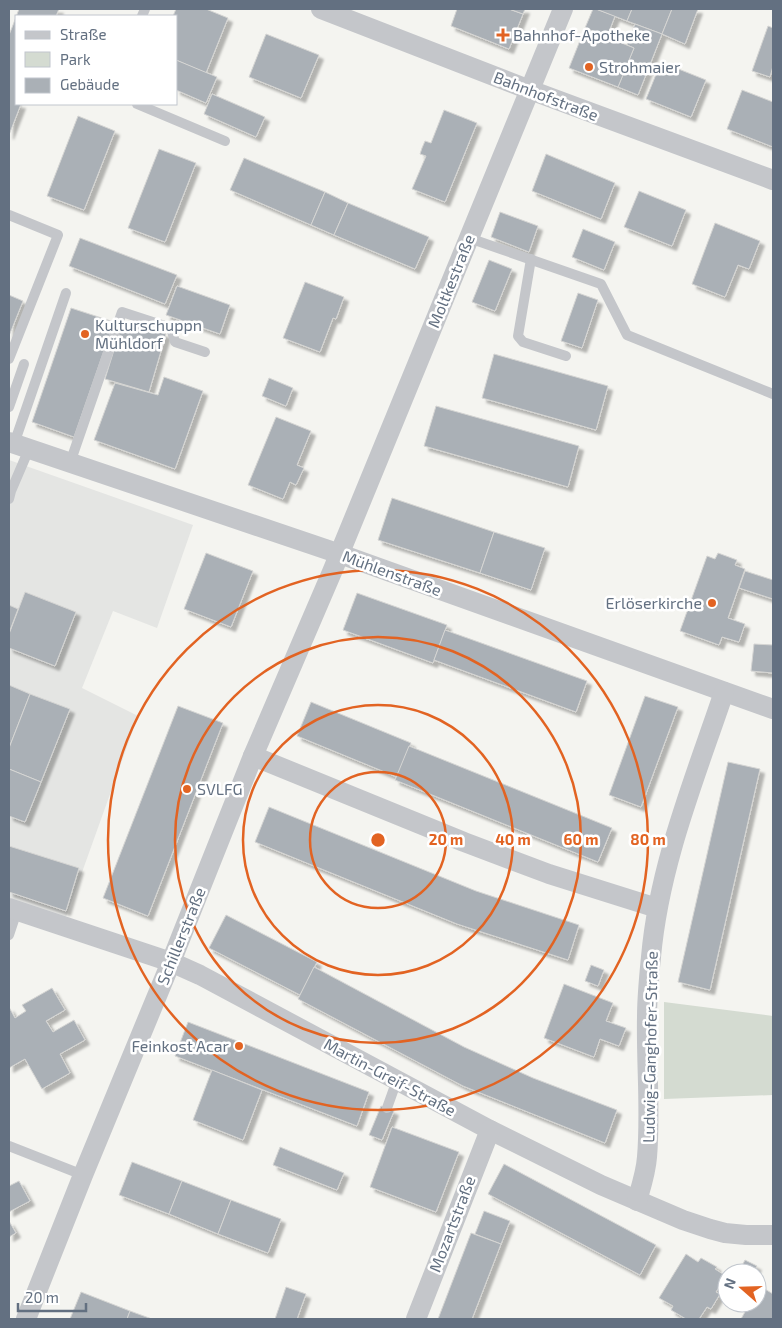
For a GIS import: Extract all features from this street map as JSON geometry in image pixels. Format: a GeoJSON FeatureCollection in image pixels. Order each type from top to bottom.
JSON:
{"type":"FeatureCollection","features":[{"type":"Feature","properties":{"kind":"street","name":"Bahnhofstraße"},"geometry":{"type":"LineString","coordinates":[[321,9],[530,90],[773,180]]}},
{"type":"Feature","properties":{"kind":"street","name":"Moltkestraße"},"geometry":{"type":"LineString","coordinates":[[340,554],[563,9]]}},
{"type":"Feature","properties":{"kind":"street","name":"Mühlenstraße"},"geometry":{"type":"LineString","coordinates":[[17,445],[340,554],[773,709]]}},
{"type":"Feature","properties":{"kind":"street","name":"Schillerstraße"},"geometry":{"type":"LineString","coordinates":[[26,1319],[253,756],[340,554]]}},
{"type":"Feature","properties":{"kind":"street","name":"Ludwig-Ganghofer-Straße"},"geometry":{"type":"LineString","coordinates":[[638,1201],[647,1159],[647,1017],[656,908],[678,827],[724,692]]}},
{"type":"Feature","properties":{"kind":"street"},"geometry":{"type":"LineString","coordinates":[[253,756],[464,842],[558,877],[656,908]]}},
{"type":"Feature","properties":{"kind":"street","name":"Martin-Greif-Straße"},"geometry":{"type":"LineString","coordinates":[[13,910],[171,962],[200,975],[490,1130],[601,1185],[638,1201],[683,1220],[725,1233],[773,1235]]}},
{"type":"Feature","properties":{"kind":"street","name":"Mozartstraße"},"geometry":{"type":"LineString","coordinates":[[416,1319],[490,1130]]}},
{"type":"Feature","properties":{"kind":"lane"},"geometry":{"type":"LineString","coordinates":[[139,105],[225,141]]}},
{"type":"Feature","properties":{"kind":"lane"},"geometry":{"type":"LineString","coordinates":[[9,215],[58,234],[9,359]]}},
{"type":"Feature","properties":{"kind":"lane"},"geometry":{"type":"LineString","coordinates":[[468,238],[602,284],[627,335],[773,394]]}},
{"type":"Feature","properties":{"kind":"lane"},"geometry":{"type":"LineString","coordinates":[[532,259],[518,336],[523,342],[566,356]]}},
{"type":"Feature","properties":{"kind":"lane"},"geometry":{"type":"LineString","coordinates":[[9,499],[17,445],[66,293]]}},
{"type":"Feature","properties":{"kind":"lane"},"geometry":{"type":"LineString","coordinates":[[70,463],[122,312],[171,328],[175,342],[205,352]]}},
{"type":"Feature","properties":{"kind":"lane"},"geometry":{"type":"LineString","coordinates":[[9,408],[24,364]]}},
{"type":"Feature","properties":{"kind":"lane"},"geometry":{"type":"LineString","coordinates":[[9,935],[13,910]]}},
{"type":"Feature","properties":{"kind":"lane"},"geometry":{"type":"LineString","coordinates":[[387,1108],[398,1080]]}},
{"type":"Feature","properties":{"kind":"lane"},"geometry":{"type":"LineString","coordinates":[[9,1146],[83,1175]]}},
{"type":"Feature","properties":{"kind":"shaded area"},"geometry":{"type":"Polygon","coordinates":[[[9,460],[193,525],[157,628],[113,611],[82,688],[138,716],[66,917],[9,901],[9,460]]]}},
{"type":"Feature","properties":{"kind":"green space"},"geometry":{"type":"Polygon","coordinates":[[[664,1002],[773,1016],[773,1095],[664,1099],[664,1002]]]}},
{"type":"Feature","properties":{"kind":"building"},"geometry":{"type":"Polygon","coordinates":[[[19,9],[59,9],[56,15],[16,15],[19,9]]]}},
{"type":"Feature","properties":{"kind":"building"},"geometry":{"type":"Polygon","coordinates":[[[176,9],[206,9],[228,18],[206,73],[178,61],[178,15],[173,15],[176,9]]]}},
{"type":"Feature","properties":{"kind":"building"},"geometry":{"type":"Polygon","coordinates":[[[457,9],[509,9],[523,14],[509,49],[451,26],[457,9]]]}},
{"type":"Feature","properties":{"kind":"building"},"geometry":{"type":"Polygon","coordinates":[[[509,9],[525,9],[523,14],[509,9]]]}},
{"type":"Feature","properties":{"kind":"building"},"geometry":{"type":"Polygon","coordinates":[[[593,9],[615,16],[607,37],[585,28],[593,9]]]}},
{"type":"Feature","properties":{"kind":"building"},"geometry":{"type":"Polygon","coordinates":[[[596,9],[632,9],[627,21],[596,9]]]}},
{"type":"Feature","properties":{"kind":"building"},"geometry":{"type":"Polygon","coordinates":[[[632,9],[672,9],[662,34],[627,21],[632,9]]]}},
{"type":"Feature","properties":{"kind":"building"},"geometry":{"type":"Polygon","coordinates":[[[672,9],[698,9],[685,44],[662,34],[672,9]]]}},
{"type":"Feature","properties":{"kind":"building"},"geometry":{"type":"Polygon","coordinates":[[[15,20],[15,105],[21,105],[9,135],[9,35],[15,20]]]}},
{"type":"Feature","properties":{"kind":"building"},"geometry":{"type":"Polygon","coordinates":[[[635,24],[662,34],[638,95],[618,87],[634,48],[627,45],[635,24]]]}},
{"type":"Feature","properties":{"kind":"building"},"geometry":{"type":"Polygon","coordinates":[[[768,26],[773,28],[773,66],[770,77],[752,71],[768,26]]]}},
{"type":"Feature","properties":{"kind":"building"},"geometry":{"type":"Polygon","coordinates":[[[585,28],[634,48],[618,87],[569,68],[585,28]]]}},
{"type":"Feature","properties":{"kind":"building"},"geometry":{"type":"Polygon","coordinates":[[[266,34],[319,55],[301,98],[249,77],[266,34]]]}},
{"type":"Feature","properties":{"kind":"building"},"geometry":{"type":"Polygon","coordinates":[[[178,61],[217,77],[206,103],[178,91],[178,61]]]}},
{"type":"Feature","properties":{"kind":"building"},"geometry":{"type":"Polygon","coordinates":[[[661,62],[706,80],[691,117],[646,99],[661,62]]]}},
{"type":"Feature","properties":{"kind":"building"},"geometry":{"type":"Polygon","coordinates":[[[742,90],[773,102],[773,147],[727,129],[742,90]]]}},
{"type":"Feature","properties":{"kind":"building"},"geometry":{"type":"Polygon","coordinates":[[[212,94],[265,117],[256,137],[204,114],[212,94]]]}},
{"type":"Feature","properties":{"kind":"building"},"geometry":{"type":"Polygon","coordinates":[[[444,110],[477,123],[445,202],[412,189],[426,156],[420,154],[422,148],[425,141],[431,143],[444,110]]]}},
{"type":"Feature","properties":{"kind":"building"},"geometry":{"type":"Polygon","coordinates":[[[78,116],[115,131],[84,210],[47,196],[78,116]]]}},
{"type":"Feature","properties":{"kind":"building"},"geometry":{"type":"Polygon","coordinates":[[[159,149],[196,163],[165,242],[128,228],[159,149]]]}},
{"type":"Feature","properties":{"kind":"building"},"geometry":{"type":"Polygon","coordinates":[[[546,154],[615,183],[601,219],[532,191],[546,154]]]}},
{"type":"Feature","properties":{"kind":"building"},"geometry":{"type":"Polygon","coordinates":[[[244,158],[325,192],[311,225],[230,190],[244,158]]]}},
{"type":"Feature","properties":{"kind":"building"},"geometry":{"type":"Polygon","coordinates":[[[639,191],[686,210],[672,246],[624,227],[639,191]]]}},
{"type":"Feature","properties":{"kind":"building"},"geometry":{"type":"Polygon","coordinates":[[[325,192],[348,203],[334,235],[311,225],[325,192]]]}},
{"type":"Feature","properties":{"kind":"building"},"geometry":{"type":"Polygon","coordinates":[[[348,203],[429,237],[415,269],[334,235],[348,203]]]}},
{"type":"Feature","properties":{"kind":"building"},"geometry":{"type":"Polygon","coordinates":[[[500,212],[538,226],[529,252],[491,237],[500,212]]]}},
{"type":"Feature","properties":{"kind":"building"},"geometry":{"type":"Polygon","coordinates":[[[715,223],[760,241],[749,269],[738,265],[725,297],[692,284],[715,223]]]}},
{"type":"Feature","properties":{"kind":"building"},"geometry":{"type":"Polygon","coordinates":[[[583,229],[615,242],[604,270],[572,257],[583,229]]]}},
{"type":"Feature","properties":{"kind":"building"},"geometry":{"type":"Polygon","coordinates":[[[80,238],[177,275],[165,304],[69,266],[80,238]]]}},
{"type":"Feature","properties":{"kind":"building"},"geometry":{"type":"Polygon","coordinates":[[[489,260],[512,269],[495,311],[472,302],[489,260]]]}},
{"type":"Feature","properties":{"kind":"building"},"geometry":{"type":"Polygon","coordinates":[[[305,282],[344,297],[336,319],[333,318],[320,352],[283,338],[305,282]]]}},
{"type":"Feature","properties":{"kind":"building"},"geometry":{"type":"Polygon","coordinates":[[[177,286],[230,305],[220,334],[166,315],[177,286]]]}},
{"type":"Feature","properties":{"kind":"building"},"geometry":{"type":"Polygon","coordinates":[[[578,293],[598,300],[582,348],[561,341],[578,293]]]}},
{"type":"Feature","properties":{"kind":"building"},"geometry":{"type":"Polygon","coordinates":[[[9,295],[23,301],[9,336],[9,295]]]}},
{"type":"Feature","properties":{"kind":"building"},"geometry":{"type":"Polygon","coordinates":[[[71,308],[114,322],[74,437],[32,422],[71,308]]]}},
{"type":"Feature","properties":{"kind":"building"},"geometry":{"type":"Polygon","coordinates":[[[123,321],[166,334],[149,392],[105,379],[123,321]]]}},
{"type":"Feature","properties":{"kind":"building"},"geometry":{"type":"Polygon","coordinates":[[[494,354],[608,386],[596,430],[482,398],[494,354]]]}},
{"type":"Feature","properties":{"kind":"building"},"geometry":{"type":"Polygon","coordinates":[[[164,377],[203,391],[175,469],[94,440],[115,383],[158,395],[164,377]]]}},
{"type":"Feature","properties":{"kind":"building"},"geometry":{"type":"Polygon","coordinates":[[[269,378],[293,388],[286,406],[262,396],[269,378]]]}},
{"type":"Feature","properties":{"kind":"building"},"geometry":{"type":"Polygon","coordinates":[[[436,406],[579,446],[568,487],[424,446],[436,406]]]}},
{"type":"Feature","properties":{"kind":"building"},"geometry":{"type":"Polygon","coordinates":[[[276,417],[311,431],[297,465],[304,468],[296,485],[290,482],[283,499],[248,485],[276,417]]]}},
{"type":"Feature","properties":{"kind":"building"},"geometry":{"type":"Polygon","coordinates":[[[392,498],[494,532],[480,573],[378,540],[392,498]]]}},
{"type":"Feature","properties":{"kind":"building"},"geometry":{"type":"Polygon","coordinates":[[[494,532],[545,548],[531,590],[480,573],[494,532]]]}},
{"type":"Feature","properties":{"kind":"building"},"geometry":{"type":"Polygon","coordinates":[[[206,553],[253,571],[231,627],[184,609],[206,553]]]}},
{"type":"Feature","properties":{"kind":"building","name":"Erlöserkirche"},"geometry":{"type":"Polygon","coordinates":[[[718,553],[737,560],[735,565],[745,569],[728,618],[745,624],[739,642],[722,637],[719,645],[680,631],[707,556],[715,559],[718,553]]]}},
{"type":"Feature","properties":{"kind":"building"},"geometry":{"type":"Polygon","coordinates":[[[745,571],[773,580],[773,599],[739,588],[745,571]]]}},
{"type":"Feature","properties":{"kind":"building"},"geometry":{"type":"Polygon","coordinates":[[[25,592],[76,612],[55,666],[9,648],[9,634],[25,592]]]}},
{"type":"Feature","properties":{"kind":"building"},"geometry":{"type":"Polygon","coordinates":[[[357,593],[447,625],[433,663],[343,630],[357,593]]]}},
{"type":"Feature","properties":{"kind":"building"},"geometry":{"type":"Polygon","coordinates":[[[9,605],[18,609],[9,633],[9,605]]]}},
{"type":"Feature","properties":{"kind":"building"},"geometry":{"type":"Polygon","coordinates":[[[445,630],[587,681],[576,712],[434,660],[445,630]]]}},
{"type":"Feature","properties":{"kind":"building"},"geometry":{"type":"Polygon","coordinates":[[[754,644],[773,645],[773,673],[751,671],[754,644]]]}},
{"type":"Feature","properties":{"kind":"building"},"geometry":{"type":"Polygon","coordinates":[[[9,685],[30,694],[9,748],[9,685]]]}},
{"type":"Feature","properties":{"kind":"building"},"geometry":{"type":"Polygon","coordinates":[[[30,694],[70,709],[41,782],[9,769],[9,748],[30,694]]]}},
{"type":"Feature","properties":{"kind":"building"},"geometry":{"type":"Polygon","coordinates":[[[645,696],[678,707],[641,807],[609,795],[645,696]]]}},
{"type":"Feature","properties":{"kind":"building"},"geometry":{"type":"Polygon","coordinates":[[[311,702],[411,743],[397,777],[297,736],[311,702]]]}},
{"type":"Feature","properties":{"kind":"building"},"geometry":{"type":"Polygon","coordinates":[[[178,706],[223,723],[148,916],[103,898],[178,706]]]}},
{"type":"Feature","properties":{"kind":"building"},"geometry":{"type":"Polygon","coordinates":[[[409,746],[612,828],[598,862],[395,780],[409,746]]]}},
{"type":"Feature","properties":{"kind":"building"},"geometry":{"type":"Polygon","coordinates":[[[728,762],[760,769],[710,990],[678,982],[728,762]]]}},
{"type":"Feature","properties":{"kind":"building"},"geometry":{"type":"Polygon","coordinates":[[[9,769],[41,782],[25,822],[9,816],[9,769]]]}},
{"type":"Feature","properties":{"kind":"building"},"geometry":{"type":"Polygon","coordinates":[[[269,807],[476,891],[579,925],[568,960],[457,924],[255,842],[269,807]]]}},
{"type":"Feature","properties":{"kind":"building"},"geometry":{"type":"Polygon","coordinates":[[[9,846],[79,868],[66,911],[9,892],[9,846]]]}},
{"type":"Feature","properties":{"kind":"building"},"geometry":{"type":"Polygon","coordinates":[[[226,915],[317,962],[300,995],[209,948],[226,915]]]}},
{"type":"Feature","properties":{"kind":"building"},"geometry":{"type":"Polygon","coordinates":[[[591,965],[604,970],[598,986],[585,981],[591,965]]]}},
{"type":"Feature","properties":{"kind":"building"},"geometry":{"type":"Polygon","coordinates":[[[314,967],[464,1047],[533,1078],[617,1110],[605,1143],[463,1086],[298,999],[314,967]]]}},
{"type":"Feature","properties":{"kind":"building"},"geometry":{"type":"Polygon","coordinates":[[[564,984],[613,1003],[606,1021],[626,1028],[619,1046],[600,1039],[594,1057],[544,1038],[564,984]]]}},
{"type":"Feature","properties":{"kind":"building"},"geometry":{"type":"Polygon","coordinates":[[[52,988],[65,1010],[46,1021],[53,1032],[74,1020],[85,1040],[60,1054],[70,1073],[42,1089],[25,1059],[9,1068],[9,1007],[15,1018],[26,1011],[22,1005],[52,988]]]}},
{"type":"Feature","properties":{"kind":"building"},"geometry":{"type":"Polygon","coordinates":[[[188,1022],[369,1092],[357,1126],[175,1056],[188,1022]]]}},
{"type":"Feature","properties":{"kind":"building"},"geometry":{"type":"Polygon","coordinates":[[[212,1070],[262,1090],[243,1140],[193,1120],[212,1070]]]}},
{"type":"Feature","properties":{"kind":"building"},"geometry":{"type":"Polygon","coordinates":[[[381,1106],[394,1111],[382,1140],[369,1135],[381,1106]]]}},
{"type":"Feature","properties":{"kind":"building"},"geometry":{"type":"Polygon","coordinates":[[[392,1127],[459,1152],[436,1212],[370,1187],[392,1127]]]}},
{"type":"Feature","properties":{"kind":"building"},"geometry":{"type":"Polygon","coordinates":[[[280,1147],[344,1173],[337,1190],[273,1165],[280,1147]]]}},
{"type":"Feature","properties":{"kind":"building"},"geometry":{"type":"Polygon","coordinates":[[[132,1162],[182,1181],[169,1214],[119,1195],[132,1162]]]}},
{"type":"Feature","properties":{"kind":"building"},"geometry":{"type":"Polygon","coordinates":[[[504,1164],[656,1245],[640,1275],[488,1194],[504,1164]]]}},
{"type":"Feature","properties":{"kind":"building"},"geometry":{"type":"Polygon","coordinates":[[[19,1181],[30,1201],[9,1212],[9,1186],[19,1181]]]}},
{"type":"Feature","properties":{"kind":"building"},"geometry":{"type":"Polygon","coordinates":[[[182,1181],[231,1200],[218,1234],[169,1214],[182,1181]]]}},
{"type":"Feature","properties":{"kind":"building"},"geometry":{"type":"Polygon","coordinates":[[[231,1200],[281,1219],[268,1253],[218,1234],[231,1200]]]}},
{"type":"Feature","properties":{"kind":"building"},"geometry":{"type":"Polygon","coordinates":[[[484,1211],[510,1221],[501,1244],[475,1234],[484,1211]]]}},
{"type":"Feature","properties":{"kind":"building"},"geometry":{"type":"Polygon","coordinates":[[[9,1221],[16,1233],[9,1237],[9,1221]]]}},
{"type":"Feature","properties":{"kind":"building"},"geometry":{"type":"Polygon","coordinates":[[[471,1233],[501,1244],[472,1319],[438,1319],[471,1233]]]}},
{"type":"Feature","properties":{"kind":"building"},"geometry":{"type":"Polygon","coordinates":[[[686,1254],[698,1262],[701,1258],[717,1267],[715,1269],[717,1270],[717,1299],[711,1309],[707,1307],[699,1319],[686,1319],[671,1310],[673,1306],[659,1298],[686,1254]]]}},
{"type":"Feature","properties":{"kind":"building"},"geometry":{"type":"Polygon","coordinates":[[[286,1287],[306,1294],[297,1319],[275,1319],[286,1287]]]}},
{"type":"Feature","properties":{"kind":"building"},"geometry":{"type":"Polygon","coordinates":[[[767,1290],[773,1294],[773,1319],[741,1319],[744,1313],[767,1313],[767,1290]]]}},
{"type":"Feature","properties":{"kind":"building"},"geometry":{"type":"Polygon","coordinates":[[[81,1292],[130,1311],[127,1319],[70,1319],[81,1292]]]}},
{"type":"Feature","properties":{"kind":"building"},"geometry":{"type":"Polygon","coordinates":[[[130,1311],[152,1319],[127,1319],[130,1311]]]}},
{"type":"Feature","properties":{"kind":"place","name":"Bahnhof-Apotheke"},"geometry":{"type":"Point","coordinates":[503,35]}},
{"type":"Feature","properties":{"kind":"place","name":"Strohmaier"},"geometry":{"type":"Point","coordinates":[589,67]}},
{"type":"Feature","properties":{"kind":"place","name":"Kulturschuppn Mühldorf"},"geometry":{"type":"Point","coordinates":[85,334]}},
{"type":"Feature","properties":{"kind":"place","name":"Erlöserkirche"},"geometry":{"type":"Point","coordinates":[712,603]}},
{"type":"Feature","properties":{"kind":"place","name":"SVLFG"},"geometry":{"type":"Point","coordinates":[187,789]}},
{"type":"Feature","properties":{"kind":"place","name":"Feinkost Acar"},"geometry":{"type":"Point","coordinates":[239,1046]}}]}
